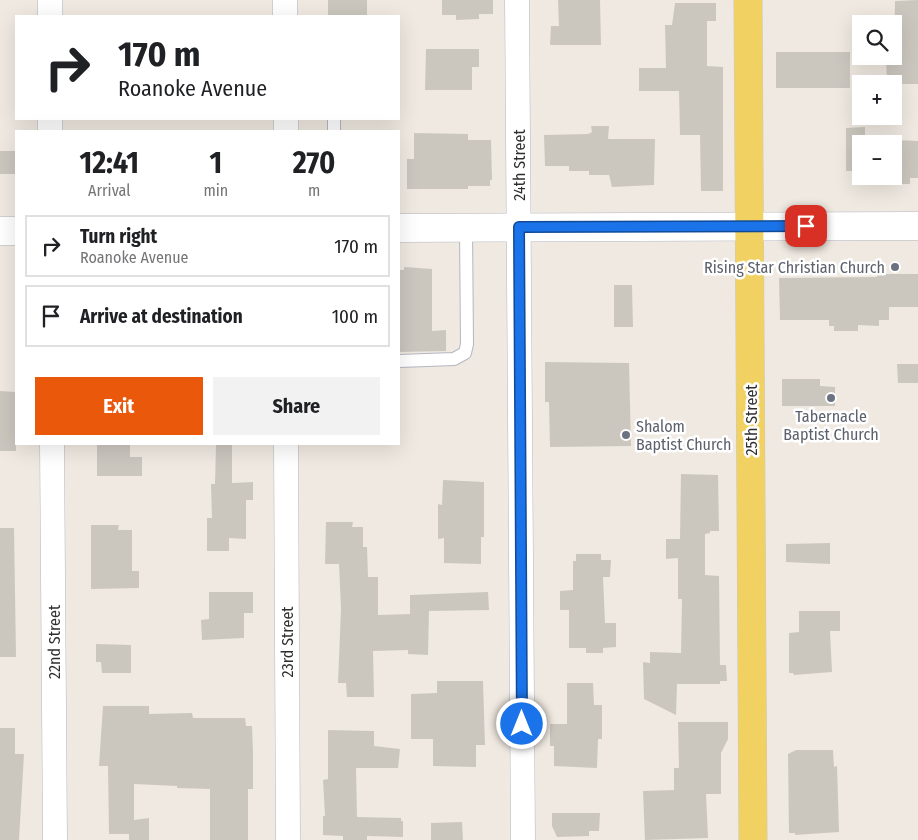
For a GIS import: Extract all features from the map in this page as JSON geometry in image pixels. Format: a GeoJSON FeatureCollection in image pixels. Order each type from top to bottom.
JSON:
{"type":"FeatureCollection","features":[{"type":"Feature","properties":{"kind":"main road","name":"25th Street"},"geometry":{"type":"LineString","coordinates":[[748,0],[753,840]]}},
{"type":"Feature","properties":{"kind":"street"},"geometry":{"type":"LineString","coordinates":[[50,0],[50,15]]}},
{"type":"Feature","properties":{"kind":"street"},"geometry":{"type":"LineString","coordinates":[[285,0],[285,15]]}},
{"type":"Feature","properties":{"kind":"street","name":"24th Street"},"geometry":{"type":"LineString","coordinates":[[517,0],[523,840]]}},
{"type":"Feature","properties":{"kind":"street"},"geometry":{"type":"LineString","coordinates":[[400,228],[918,226]]}},
{"type":"Feature","properties":{"kind":"street"},"geometry":{"type":"LineString","coordinates":[[0,231],[15,231]]}},
{"type":"Feature","properties":{"kind":"street","name":"22nd Street"},"geometry":{"type":"LineString","coordinates":[[52,445],[55,840]]}},
{"type":"Feature","properties":{"kind":"street","name":"23rd Street"},"geometry":{"type":"LineString","coordinates":[[286,445],[288,840]]}},
{"type":"Feature","properties":{"kind":"lane"},"geometry":{"type":"LineString","coordinates":[[400,360],[454,359],[465,353],[467,344],[466,228]]}},
{"type":"Feature","properties":{"kind":"building"},"geometry":{"type":"Polygon","coordinates":[[[328,0],[367,0],[367,15],[328,15],[328,0]]]}},
{"type":"Feature","properties":{"kind":"building"},"geometry":{"type":"Polygon","coordinates":[[[442,0],[493,0],[493,14],[479,14],[479,19],[456,20],[456,15],[442,15],[442,0]]]}},
{"type":"Feature","properties":{"kind":"building"},"geometry":{"type":"Polygon","coordinates":[[[558,0],[600,0],[601,45],[550,45],[551,26],[559,26],[558,0]]]}},
{"type":"Feature","properties":{"kind":"building"},"geometry":{"type":"Polygon","coordinates":[[[918,0],[918,84],[902,84],[902,75],[887,75],[886,65],[902,65],[902,15],[895,15],[895,1],[918,0]]]}},
{"type":"Feature","properties":{"kind":"building"},"geometry":{"type":"Polygon","coordinates":[[[675,3],[716,3],[716,21],[707,21],[707,66],[723,67],[723,191],[701,191],[700,135],[680,135],[679,91],[639,91],[639,68],[666,68],[665,25],[672,25],[675,3]]]}},
{"type":"Feature","properties":{"kind":"building"},"geometry":{"type":"Polygon","coordinates":[[[426,49],[479,49],[479,67],[472,67],[472,90],[425,90],[426,49]]]}},
{"type":"Feature","properties":{"kind":"building"},"geometry":{"type":"Polygon","coordinates":[[[776,52],[850,52],[850,88],[776,88],[776,52]]]}},
{"type":"Feature","properties":{"kind":"building"},"geometry":{"type":"Polygon","coordinates":[[[591,126],[609,126],[608,139],[655,139],[654,185],[612,187],[609,175],[589,175],[589,171],[569,171],[569,166],[545,166],[544,135],[588,134],[592,132],[591,126]]]}},
{"type":"Feature","properties":{"kind":"building"},"geometry":{"type":"Polygon","coordinates":[[[865,127],[865,135],[852,135],[852,171],[846,171],[846,128],[865,127]]]}},
{"type":"Feature","properties":{"kind":"building"},"geometry":{"type":"Polygon","coordinates":[[[414,133],[468,134],[468,140],[491,140],[492,180],[490,180],[490,186],[468,186],[468,189],[407,189],[407,159],[414,159],[414,133]]]}},
{"type":"Feature","properties":{"kind":"building"},"geometry":{"type":"Polygon","coordinates":[[[902,140],[918,141],[918,178],[910,178],[910,184],[902,184],[902,140]]]}},
{"type":"Feature","properties":{"kind":"building"},"geometry":{"type":"Polygon","coordinates":[[[0,151],[15,151],[15,174],[0,174],[0,151]]]}},
{"type":"Feature","properties":{"kind":"building"},"geometry":{"type":"Polygon","coordinates":[[[404,267],[432,269],[432,331],[446,330],[446,351],[400,352],[400,270],[404,270],[404,267]]]}},
{"type":"Feature","properties":{"kind":"building"},"geometry":{"type":"Polygon","coordinates":[[[877,274],[918,274],[918,307],[889,307],[889,320],[879,320],[879,326],[858,325],[858,331],[834,331],[834,326],[829,326],[829,320],[780,320],[779,278],[877,277],[877,274]]]}},
{"type":"Feature","properties":{"kind":"building"},"geometry":{"type":"Polygon","coordinates":[[[614,285],[632,285],[633,327],[614,327],[614,285]]]}},
{"type":"Feature","properties":{"kind":"building"},"geometry":{"type":"Polygon","coordinates":[[[545,362],[629,363],[631,446],[550,447],[549,402],[545,402],[545,362]]]}},
{"type":"Feature","properties":{"kind":"building"},"geometry":{"type":"Polygon","coordinates":[[[897,364],[918,364],[918,383],[898,383],[897,364]]]}},
{"type":"Feature","properties":{"kind":"building"},"geometry":{"type":"Polygon","coordinates":[[[782,379],[820,379],[820,386],[835,387],[835,406],[782,406],[782,379]]]}},
{"type":"Feature","properties":{"kind":"building"},"geometry":{"type":"Polygon","coordinates":[[[0,391],[15,392],[16,451],[0,451],[0,391]]]}},
{"type":"Feature","properties":{"kind":"building"},"geometry":{"type":"Polygon","coordinates":[[[97,445],[130,445],[130,457],[142,457],[142,476],[97,476],[97,445]]]}},
{"type":"Feature","properties":{"kind":"building"},"geometry":{"type":"Polygon","coordinates":[[[216,445],[232,445],[232,483],[253,482],[253,500],[246,500],[246,539],[229,538],[229,551],[207,551],[207,518],[212,518],[211,484],[215,484],[216,445]]]}},
{"type":"Feature","properties":{"kind":"building"},"geometry":{"type":"Polygon","coordinates":[[[681,474],[718,475],[719,531],[710,531],[710,533],[705,534],[705,575],[719,576],[720,665],[726,665],[727,681],[720,681],[720,684],[677,684],[676,715],[644,699],[643,662],[650,663],[650,652],[681,653],[682,599],[678,599],[678,558],[666,559],[666,539],[680,539],[681,474]]]}},
{"type":"Feature","properties":{"kind":"building"},"geometry":{"type":"Polygon","coordinates":[[[443,480],[484,482],[484,537],[481,537],[481,564],[444,563],[444,538],[438,539],[438,504],[442,505],[443,480]]]}},
{"type":"Feature","properties":{"kind":"building"},"geometry":{"type":"Polygon","coordinates":[[[326,522],[353,522],[352,527],[363,527],[363,547],[367,547],[368,577],[378,577],[378,615],[410,614],[410,595],[488,592],[489,610],[429,611],[428,655],[408,654],[408,650],[373,651],[374,697],[347,697],[346,683],[338,683],[341,609],[339,564],[325,564],[326,522]]]}},
{"type":"Feature","properties":{"kind":"building"},"geometry":{"type":"Polygon","coordinates":[[[91,525],[119,525],[118,530],[132,530],[132,571],[139,571],[139,588],[91,589],[91,525]]]}},
{"type":"Feature","properties":{"kind":"building"},"geometry":{"type":"Polygon","coordinates":[[[0,528],[14,528],[16,657],[0,657],[0,528]]]}},
{"type":"Feature","properties":{"kind":"building"},"geometry":{"type":"Polygon","coordinates":[[[830,543],[830,564],[786,562],[786,544],[830,543]]]}},
{"type":"Feature","properties":{"kind":"building"},"geometry":{"type":"Polygon","coordinates":[[[576,554],[601,554],[601,560],[611,560],[610,577],[603,577],[605,623],[616,623],[616,647],[603,648],[603,653],[586,653],[586,648],[569,648],[569,610],[560,610],[560,591],[573,590],[573,561],[576,561],[576,554]]]}},
{"type":"Feature","properties":{"kind":"building"},"geometry":{"type":"Polygon","coordinates":[[[209,592],[253,592],[253,613],[244,613],[244,638],[202,640],[201,620],[209,619],[209,592]]]}},
{"type":"Feature","properties":{"kind":"building"},"geometry":{"type":"Polygon","coordinates":[[[799,611],[840,611],[840,631],[830,631],[832,672],[794,675],[789,673],[789,633],[799,632],[799,611]]]}},
{"type":"Feature","properties":{"kind":"building"},"geometry":{"type":"Polygon","coordinates":[[[96,644],[131,645],[131,673],[102,673],[101,662],[96,662],[96,644]]]}},
{"type":"Feature","properties":{"kind":"building"},"geometry":{"type":"Polygon","coordinates":[[[437,681],[483,681],[485,745],[476,745],[476,767],[433,766],[433,739],[411,739],[411,694],[437,693],[437,681]]]}},
{"type":"Feature","properties":{"kind":"building"},"geometry":{"type":"Polygon","coordinates":[[[567,683],[593,683],[594,705],[602,705],[602,739],[598,739],[597,768],[554,766],[554,746],[550,746],[550,724],[567,724],[567,683]]]}},
{"type":"Feature","properties":{"kind":"building"},"geometry":{"type":"Polygon","coordinates":[[[103,706],[149,706],[149,714],[192,713],[193,718],[245,718],[246,726],[252,726],[253,752],[253,789],[248,789],[248,840],[210,840],[210,789],[134,784],[134,820],[149,818],[149,840],[129,840],[129,834],[109,834],[108,766],[99,766],[103,706]]]}},
{"type":"Feature","properties":{"kind":"building"},"geometry":{"type":"Polygon","coordinates":[[[678,722],[728,722],[728,739],[721,753],[721,794],[706,794],[708,838],[645,840],[643,791],[674,790],[674,768],[679,768],[678,722]]]}},
{"type":"Feature","properties":{"kind":"building"},"geometry":{"type":"Polygon","coordinates":[[[0,728],[15,728],[15,754],[24,754],[19,840],[0,840],[0,728]]]}},
{"type":"Feature","properties":{"kind":"building"},"geometry":{"type":"Polygon","coordinates":[[[328,730],[374,731],[374,746],[400,749],[398,768],[356,768],[357,817],[401,818],[401,821],[403,821],[403,837],[367,836],[367,840],[343,840],[343,836],[323,835],[323,816],[325,816],[323,780],[328,779],[328,730]]]}},
{"type":"Feature","properties":{"kind":"building"},"geometry":{"type":"Polygon","coordinates":[[[796,750],[833,750],[834,767],[837,766],[839,832],[795,835],[795,833],[789,833],[788,754],[796,750]]]}},
{"type":"Feature","properties":{"kind":"building"},"geometry":{"type":"Polygon","coordinates":[[[552,813],[600,813],[599,831],[589,831],[589,836],[557,837],[552,826],[552,813]]]}},
{"type":"Feature","properties":{"kind":"building"},"geometry":{"type":"Polygon","coordinates":[[[462,822],[463,840],[431,840],[431,823],[462,822]]]}},
{"type":"Feature","properties":{"kind":"place","name":"Rising Star Christian Church"},"geometry":{"type":"Point","coordinates":[895,267]}},
{"type":"Feature","properties":{"kind":"place","name":"Tabernacle Baptist Church"},"geometry":{"type":"Point","coordinates":[831,398]}},
{"type":"Feature","properties":{"kind":"place","name":"Shalom Baptist Church"},"geometry":{"type":"Point","coordinates":[626,435]}},
{"type":"Feature","properties":{"kind":"route"},"geometry":{"type":"LineString","coordinates":[[522,724],[519,227],[806,226]]}}]}
